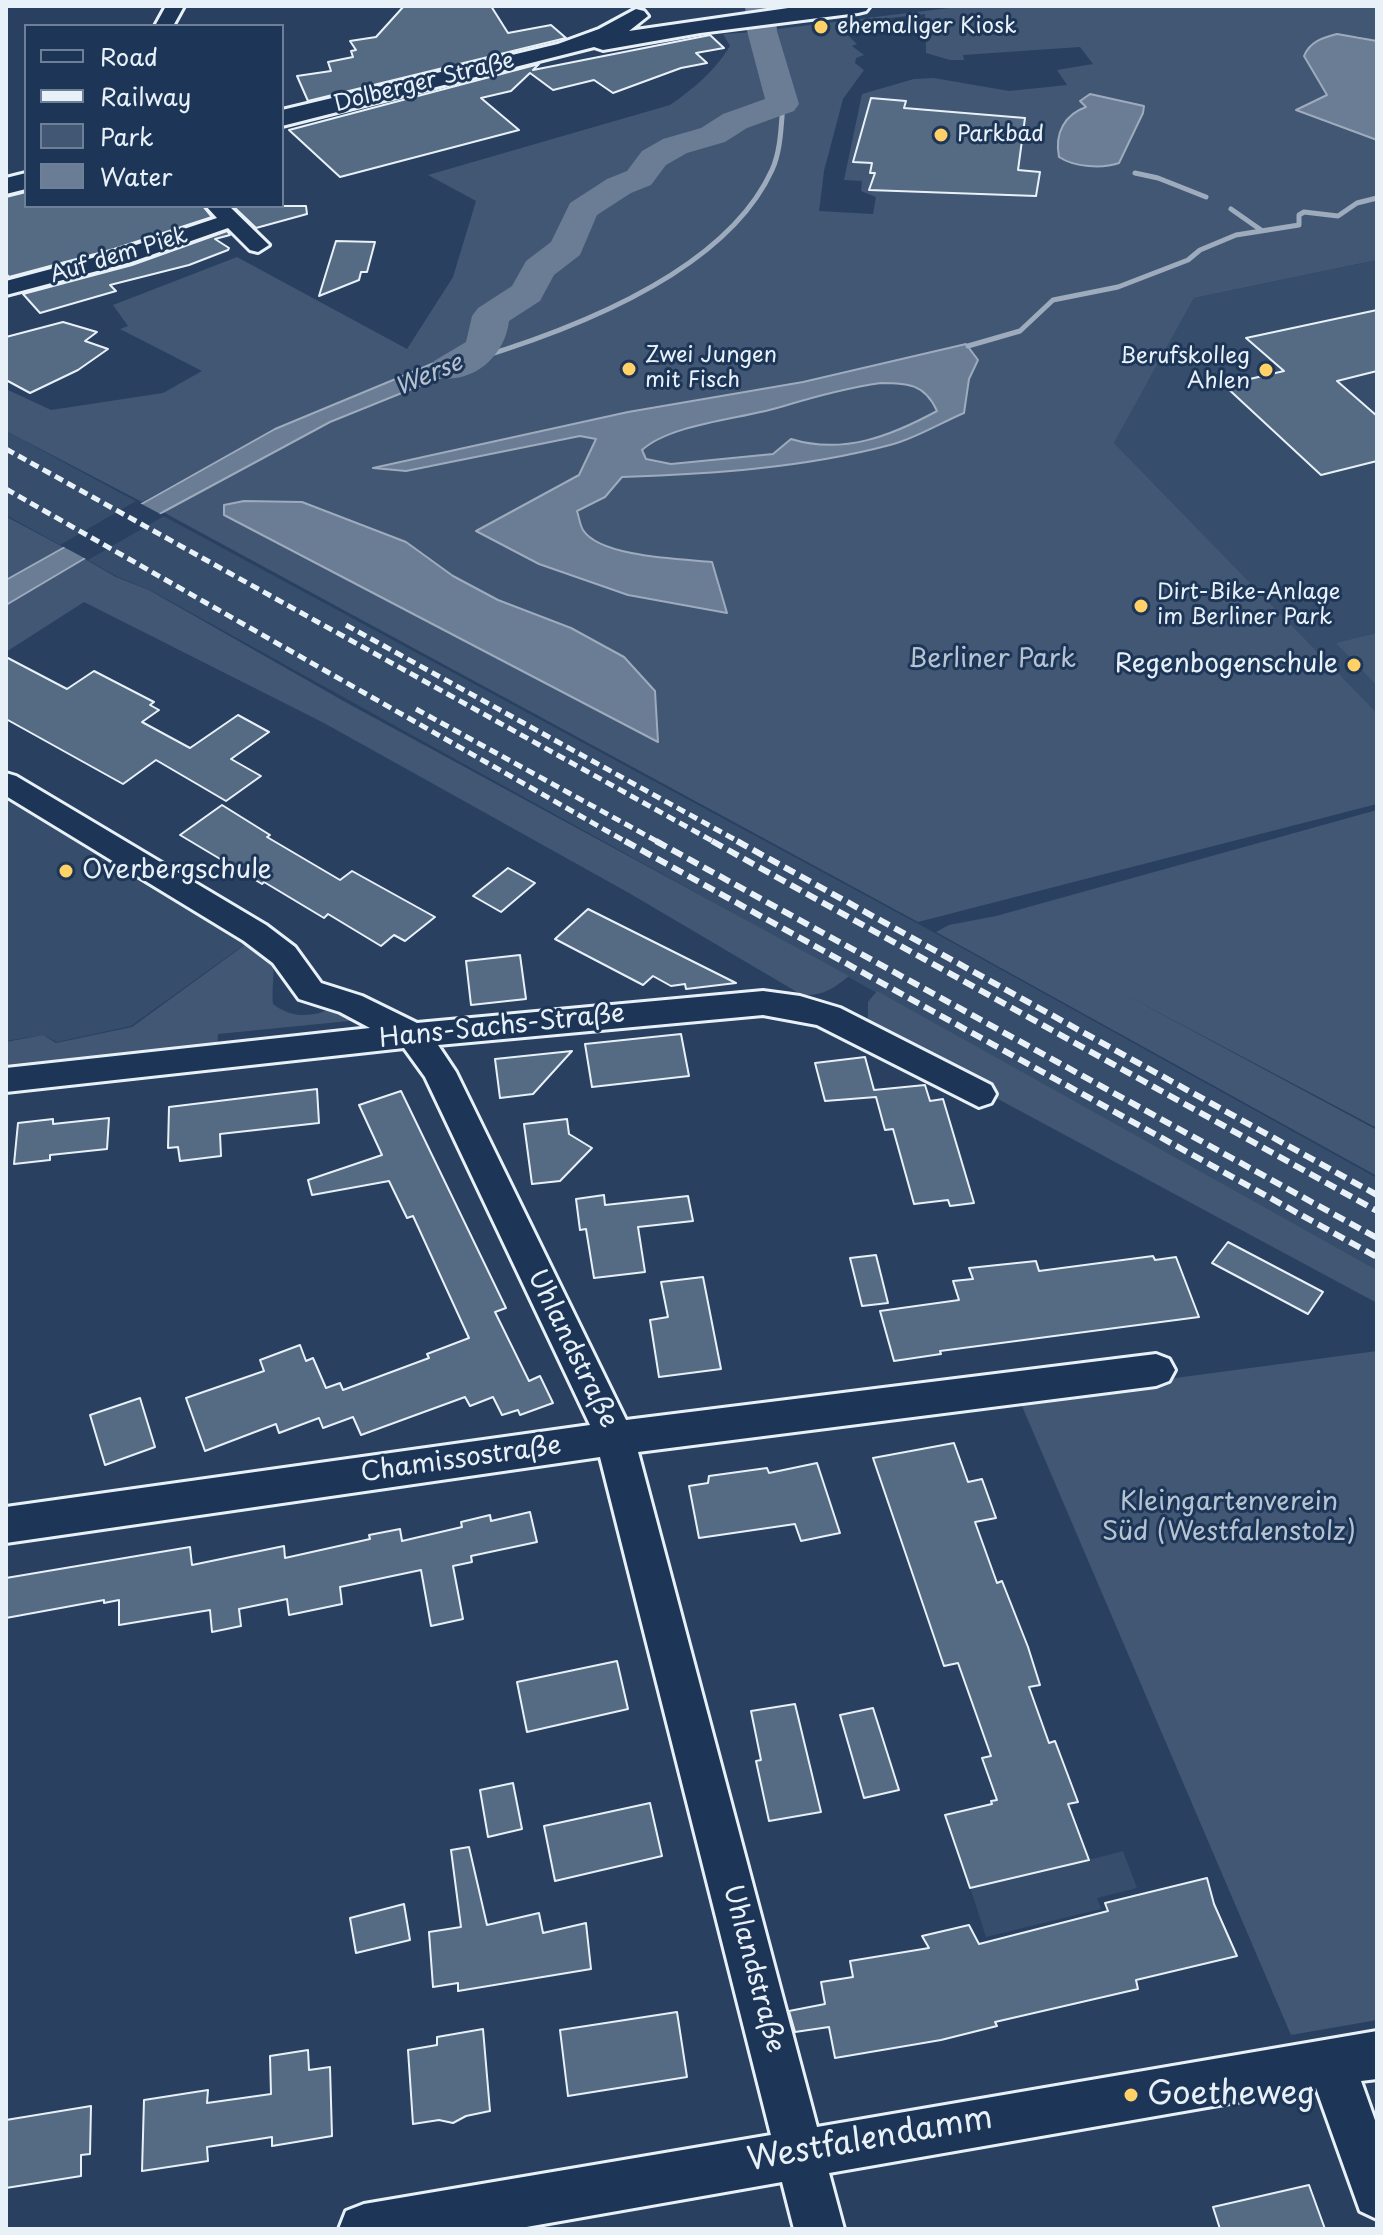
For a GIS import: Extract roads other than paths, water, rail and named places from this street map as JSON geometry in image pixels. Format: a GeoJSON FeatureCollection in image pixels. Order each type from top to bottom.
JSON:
{"type":"FeatureCollection","features":[{"type":"Feature","properties":{"kind":"street"},"geometry":{"type":"LineString","coordinates":[[165,24],[175,6]]}},
{"type":"Feature","properties":{"kind":"street"},"geometry":{"type":"LineString","coordinates":[[601,6],[672,24],[700,26]]}},
{"type":"Feature","properties":{"kind":"street","name":"Dolberger Straße"},"geometry":{"type":"LineString","coordinates":[[284,118],[566,49],[700,26],[858,6]]}},
{"type":"Feature","properties":{"kind":"street","name":"Dolberger Straße"},"geometry":{"type":"LineString","coordinates":[[566,49],[608,34],[636,16]]}},
{"type":"Feature","properties":{"kind":"street","name":"Auf dem Piek"},"geometry":{"type":"LineString","coordinates":[[6,288],[146,250],[224,213],[258,245]]}},
{"type":"Feature","properties":{"kind":"street","name":"Uhlandstraße"},"geometry":{"type":"LineString","coordinates":[[6,783],[255,933],[284,955],[310,991],[351,1004],[413,1035],[439,1072],[615,1438],[801,2152]]}},
{"type":"Feature","properties":{"kind":"street","name":"Hans-Sachs-Straße"},"geometry":{"type":"LineString","coordinates":[[6,1080],[413,1035],[763,1003],[828,1016],[979,1094]]}},
{"type":"Feature","properties":{"kind":"street","name":"Chamissostraße"},"geometry":{"type":"LineString","coordinates":[[6,1525],[615,1438],[1156,1370]]}},
{"type":"Feature","properties":{"kind":"street","name":"Westfalendamm"},"geometry":{"type":"LineString","coordinates":[[364,2229],[549,2200],[801,2152],[1377,2055]]}},
{"type":"Feature","properties":{"kind":"street"},"geometry":{"type":"LineString","coordinates":[[1330,2062],[1377,2194]]}},
{"type":"Feature","properties":{"kind":"street"},"geometry":{"type":"LineString","coordinates":[[801,2152],[819,2229]]}},
{"type":"Feature","properties":{"kind":"water"},"geometry":{"type":"Polygon","coordinates":[[[751,6],[767,6],[786,80],[789,105],[735,121],[774,97],[753,32],[751,6]]]}},
{"type":"Feature","properties":{"kind":"water"},"geometry":{"type":"Polygon","coordinates":[[[1337,34],[1377,41],[1377,140],[1296,110],[1327,95],[1304,56],[1313,44],[1337,34]]]}},
{"type":"Feature","properties":{"kind":"water"},"geometry":{"type":"Polygon","coordinates":[[[1090,94],[1144,106],[1119,163],[1088,166],[1059,157],[1058,140],[1063,125],[1073,114],[1086,107],[1080,101],[1090,94]]]}},
{"type":"Feature","properties":{"kind":"water"},"geometry":{"type":"Polygon","coordinates":[[[491,316],[496,341],[481,361],[330,422],[163,512],[6,605],[6,580],[275,429],[475,346],[491,316]]]}},
{"type":"Feature","properties":{"kind":"water"},"geometry":{"type":"Polygon","coordinates":[[[966,344],[978,360],[969,379],[964,413],[909,439],[857,453],[790,464],[723,472],[622,477],[605,497],[577,511],[583,530],[606,546],[642,555],[712,562],[727,613],[628,595],[539,564],[476,531],[579,475],[596,439],[580,436],[406,471],[373,468],[628,412],[803,382],[966,344]],[[881,383],[690,428],[655,441],[642,450],[646,459],[671,464],[773,454],[791,439],[829,445],[866,440],[902,428],[937,411],[927,395],[915,387],[881,383]]]}},
{"type":"Feature","properties":{"kind":"water"},"geometry":{"type":"Polygon","coordinates":[[[244,501],[302,502],[406,542],[453,576],[498,600],[571,628],[624,657],[655,691],[658,742],[224,515],[224,505],[244,501]]]}},
{"type":"Feature","properties":{"kind":"waterway","name":"Werse"},"geometry":{"type":"LineString","coordinates":[[448,369],[480,350],[488,336],[491,316],[527,293],[539,269],[567,247],[582,210],[619,186],[639,178],[654,158],[675,146],[713,135],[735,121],[783,104],[762,31],[760,6]]}},
{"type":"Feature","properties":{"kind":"waterway"},"geometry":{"type":"LineString","coordinates":[[475,359],[600,313],[684,266],[720,238],[750,206],[772,170],[779,146],[783,104]]}},
{"type":"Feature","properties":{"kind":"waterway"},"geometry":{"type":"LineString","coordinates":[[1135,173],[1158,178],[1206,197]]}},
{"type":"Feature","properties":{"kind":"waterway"},"geometry":{"type":"LineString","coordinates":[[968,346],[1020,331],[1053,300],[1118,287],[1188,260],[1200,250],[1236,235],[1299,225],[1299,215],[1304,212],[1338,216],[1357,203],[1377,198]]}},
{"type":"Feature","properties":{"kind":"waterway"},"geometry":{"type":"LineString","coordinates":[[1231,209],[1261,230]]}},
{"type":"Feature","properties":{"kind":"railway"},"geometry":{"type":"LineString","coordinates":[[6,449],[716,843]]}},
{"type":"Feature","properties":{"kind":"railway"},"geometry":{"type":"LineString","coordinates":[[6,489],[628,843]]}},
{"type":"Feature","properties":{"kind":"railway"},"geometry":{"type":"LineString","coordinates":[[346,625],[741,843]]}},
{"type":"Feature","properties":{"kind":"railway"},"geometry":{"type":"LineString","coordinates":[[416,709],[660,843]]}},
{"type":"Feature","properties":{"kind":"railway"},"geometry":{"type":"LineString","coordinates":[[625,841],[1377,1257]]}},
{"type":"Feature","properties":{"kind":"railway"},"geometry":{"type":"LineString","coordinates":[[656,841],[1377,1238]]}},
{"type":"Feature","properties":{"kind":"railway"},"geometry":{"type":"LineString","coordinates":[[712,841],[1377,1211]]}},
{"type":"Feature","properties":{"kind":"railway"},"geometry":{"type":"LineString","coordinates":[[737,841],[1377,1195]]}},
{"type":"Feature","properties":{"kind":"place","name":"ehemaliger Kiosk"},"geometry":{"type":"Point","coordinates":[821,27]}},
{"type":"Feature","properties":{"kind":"place","name":"Parkbad"},"geometry":{"type":"Point","coordinates":[941,135]}},
{"type":"Feature","properties":{"kind":"place","name":"Zwei Jungen mit Fisch"},"geometry":{"type":"Point","coordinates":[629,369]}},
{"type":"Feature","properties":{"kind":"place","name":"Berufskolleg Ahlen"},"geometry":{"type":"Point","coordinates":[1266,370]}},
{"type":"Feature","properties":{"kind":"place","name":"Dirt-Bike-Anlage im Berliner Park"},"geometry":{"type":"Point","coordinates":[1141,606]}},
{"type":"Feature","properties":{"kind":"place","name":"Regenbogenschule"},"geometry":{"type":"Point","coordinates":[1354,665]}},
{"type":"Feature","properties":{"kind":"place","name":"Overbergschule"},"geometry":{"type":"Point","coordinates":[66,871]}},
{"type":"Feature","properties":{"kind":"place","name":"Goetheweg"},"geometry":{"type":"Point","coordinates":[1131,2095]}},
{"type":"Feature","properties":{"kind":"park label","name":"Berliner Park"},"geometry":{"type":"Point","coordinates":[992,660]}},
{"type":"Feature","properties":{"kind":"park label","name":"Kleingartenverein Süd (Westfalenstolz)"},"geometry":{"type":"Point","coordinates":[1229,1518]}}]}
